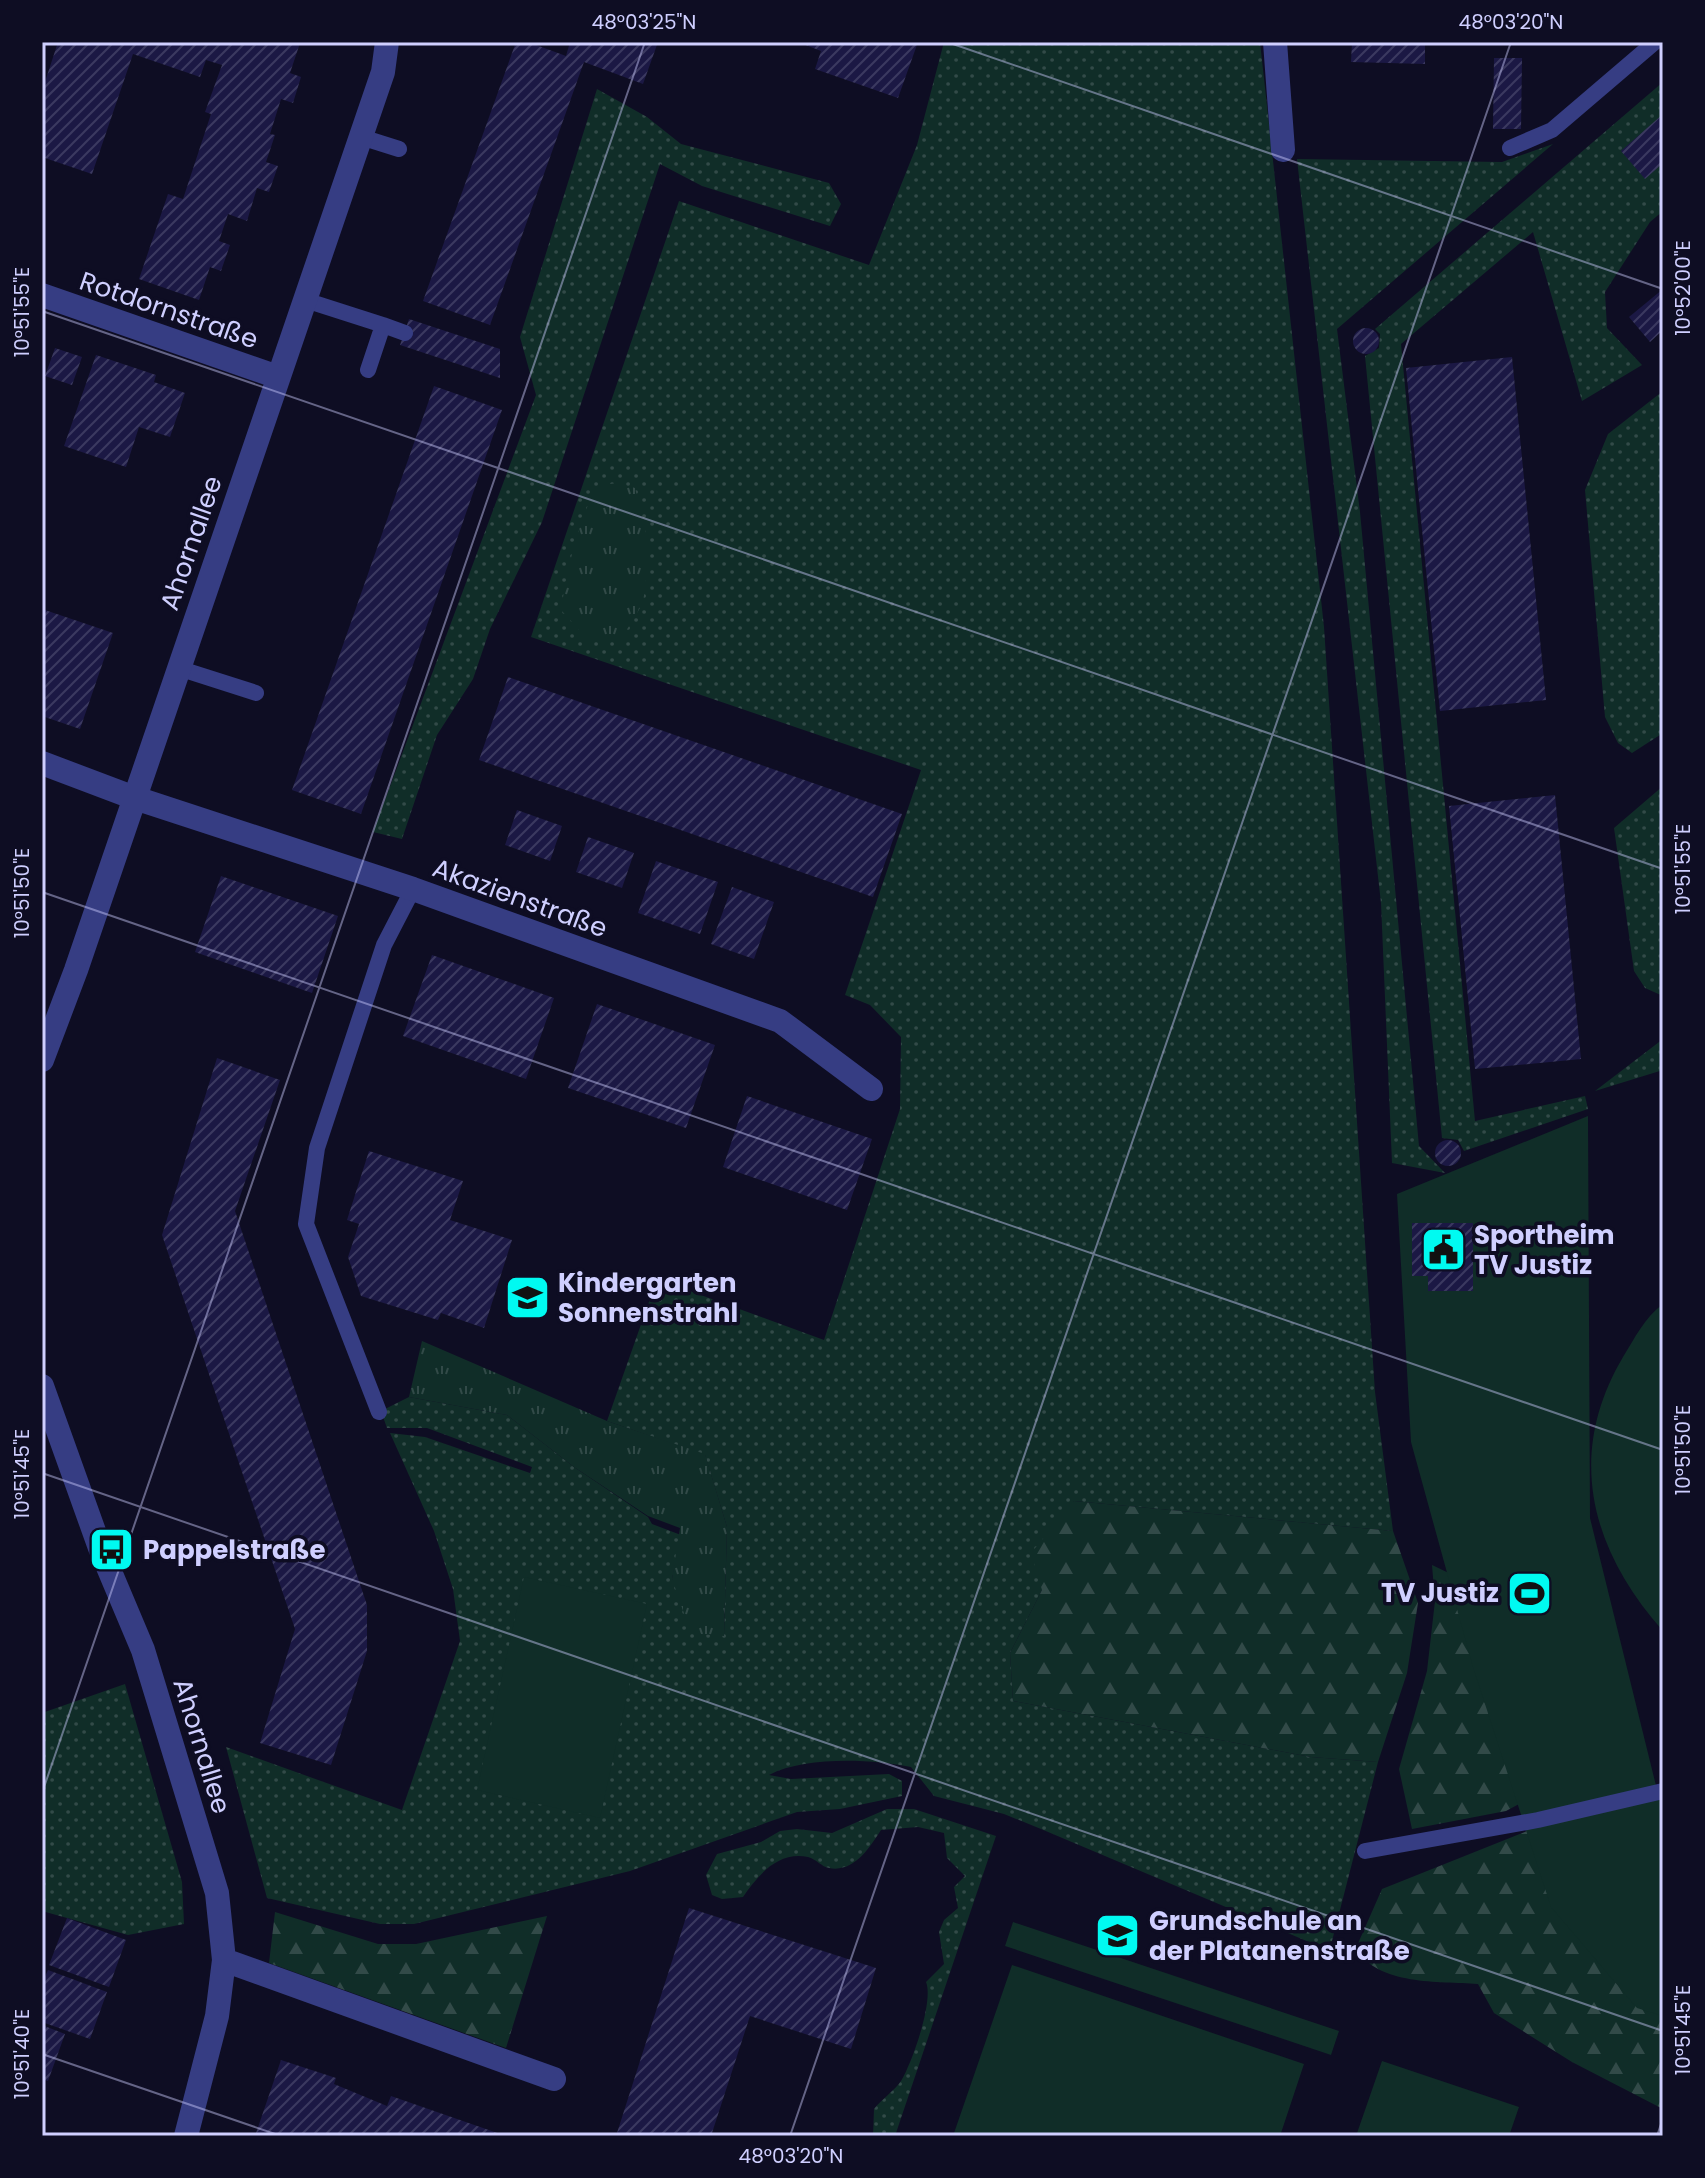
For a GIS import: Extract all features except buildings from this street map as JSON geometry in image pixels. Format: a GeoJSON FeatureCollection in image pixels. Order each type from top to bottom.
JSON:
{"type":"FeatureCollection","features":[{"type":"Feature","properties":{"kind":"street","name":"Ahornallee"},"geometry":{"type":"LineString","coordinates":[[42,1060],[76,970],[132,797],[361,137],[383,72],[387,42]]}},
{"type":"Feature","properties":{"kind":"street"},"geometry":{"type":"LineString","coordinates":[[1275,42],[1283,150]]}},
{"type":"Feature","properties":{"kind":"street","name":"Rotdornstraße"},"geometry":{"type":"LineString","coordinates":[[42,295],[278,377]]}},
{"type":"Feature","properties":{"kind":"street"},"geometry":{"type":"LineString","coordinates":[[42,763],[132,797]]}},
{"type":"Feature","properties":{"kind":"street","name":"Akazienstraße"},"geometry":{"type":"LineString","coordinates":[[132,797],[413,889],[780,1021],[871,1089]]}},
{"type":"Feature","properties":{"kind":"street","name":"Ahornallee"},"geometry":{"type":"LineString","coordinates":[[42,1386],[100,1548],[143,1650],[217,1893],[224,1960],[217,2016],[186,2136]]}},
{"type":"Feature","properties":{"kind":"street"},"geometry":{"type":"LineString","coordinates":[[224,1960],[554,2079]]}},
{"type":"Feature","properties":{"kind":"lane"},"geometry":{"type":"LineString","coordinates":[[1510,148],[1552,130],[1655,42]]}},
{"type":"Feature","properties":{"kind":"lane"},"geometry":{"type":"LineString","coordinates":[[361,137],[399,149]]}},
{"type":"Feature","properties":{"kind":"lane"},"geometry":{"type":"LineString","coordinates":[[305,300],[405,333]]}},
{"type":"Feature","properties":{"kind":"lane"},"geometry":{"type":"LineString","coordinates":[[368,370],[383,325]]}},
{"type":"Feature","properties":{"kind":"lane"},"geometry":{"type":"LineString","coordinates":[[178,668],[256,693]]}},
{"type":"Feature","properties":{"kind":"lane"},"geometry":{"type":"LineString","coordinates":[[379,1412],[306,1224],[317,1148],[384,945],[413,889]]}},
{"type":"Feature","properties":{"kind":"lane"},"geometry":{"type":"LineString","coordinates":[[1365,1851],[1538,1820],[1663,1791]]}},
{"type":"Feature","properties":{"kind":"green space"},"geometry":{"type":"Polygon","coordinates":[[[944,42],[1260,42],[1324,627],[1375,1392],[1393,1531],[1074,1501],[1042,1590],[1010,1653],[1013,1701],[1311,1757],[1378,1762],[1332,1941],[1316,1945],[1004,1814],[934,1796],[911,1767],[858,1761],[819,1762],[769,1775],[791,1779],[889,1774],[902,1781],[902,1796],[840,1809],[797,1812],[630,1871],[414,1924],[380,1924],[267,1898],[226,1747],[402,1810],[460,1641],[453,1589],[434,1531],[390,1433],[425,1437],[530,1473],[532,1467],[427,1428],[387,1428],[381,1411],[409,1397],[507,1415],[574,1467],[648,1517],[652,1524],[681,1535],[672,1579],[724,1636],[727,1527],[705,1455],[607,1421],[657,1279],[824,1340],[900,1109],[901,1037],[870,1005],[845,995],[921,770],[531,637],[679,201],[869,265],[917,145],[944,42]]]}},
{"type":"Feature","properties":{"kind":"green space"},"geometry":{"type":"Polygon","coordinates":[[[1663,82],[1663,211],[1650,222],[1605,292],[1607,328],[1642,365],[1582,401],[1533,232],[1401,344],[1475,1121],[1585,1096],[1588,1109],[1464,1151],[1458,1140],[1442,1138],[1365,356],[1379,348],[1380,334],[1375,329],[1663,82]]]}},
{"type":"Feature","properties":{"kind":"green space"},"geometry":{"type":"Polygon","coordinates":[[[597,89],[647,117],[681,144],[829,183],[841,204],[830,226],[702,186],[660,164],[542,522],[490,629],[473,679],[437,735],[402,839],[373,832],[536,395],[520,337],[597,89]]]}},
{"type":"Feature","properties":{"kind":"green space"},"geometry":{"type":"Polygon","coordinates":[[[1553,144],[1337,329],[1360,512],[1419,1146],[1445,1173],[1392,1163],[1381,903],[1297,159],[1502,162],[1553,144]]]}},
{"type":"Feature","properties":{"kind":"green space"},"geometry":{"type":"Polygon","coordinates":[[[1663,391],[1663,733],[1632,753],[1618,743],[1605,717],[1585,490],[1608,434],[1663,391]]]}},
{"type":"Feature","properties":{"kind":"green space"},"geometry":{"type":"Polygon","coordinates":[[[617,483],[635,488],[650,549],[643,603],[620,641],[589,641],[561,610],[564,593],[578,532],[596,486],[617,483]]]}},
{"type":"Feature","properties":{"kind":"green space"},"geometry":{"type":"Polygon","coordinates":[[[1663,786],[1663,996],[1645,988],[1634,971],[1614,828],[1663,786]]]}},
{"type":"Feature","properties":{"kind":"green space"},"geometry":{"type":"Polygon","coordinates":[[[1663,1039],[1663,1070],[1595,1091],[1663,1039]]]}},
{"type":"Feature","properties":{"kind":"green space","name":"TV Justiz"},"geometry":{"type":"Polygon","coordinates":[[[1588,1116],[1590,1518],[1663,1814],[1663,2016],[1637,2008],[1551,1907],[1473,1667],[1411,1442],[1397,1194],[1588,1116]]]}},
{"type":"Feature","properties":{"kind":"green space"},"geometry":{"type":"Polygon","coordinates":[[[1663,1304],[1663,1631],[1618,1568],[1603,1535],[1594,1500],[1591,1465],[1595,1430],[1605,1394],[1640,1329],[1663,1304]]]}},
{"type":"Feature","properties":{"kind":"green space"},"geometry":{"type":"Polygon","coordinates":[[[422,1341],[607,1421],[705,1454],[727,1527],[724,1636],[701,1634],[687,1622],[672,1579],[680,1528],[648,1516],[574,1467],[507,1415],[409,1397],[422,1341]]]}},
{"type":"Feature","properties":{"kind":"green space"},"geometry":{"type":"Polygon","coordinates":[[[1074,1501],[1393,1531],[1418,1603],[1407,1673],[1378,1762],[1311,1757],[1013,1701],[1010,1653],[1042,1590],[1031,1553],[1074,1501]]]}},
{"type":"Feature","properties":{"kind":"green space"},"geometry":{"type":"Polygon","coordinates":[[[1432,1565],[1457,1577],[1534,1796],[1506,1811],[1412,1829],[1399,1769],[1427,1671],[1435,1601],[1432,1565]]]}},
{"type":"Feature","properties":{"kind":"green space"},"geometry":{"type":"Polygon","coordinates":[[[524,1577],[647,1604],[600,1818],[477,1790],[524,1577]]]}},
{"type":"Feature","properties":{"kind":"green space"},"geometry":{"type":"Polygon","coordinates":[[[125,1684],[182,1882],[184,1924],[128,1935],[42,1911],[42,1713],[125,1684]]]}},
{"type":"Feature","properties":{"kind":"green space"},"geometry":{"type":"Polygon","coordinates":[[[887,1809],[914,1809],[996,1836],[895,2136],[873,2136],[874,2109],[901,2081],[916,2047],[925,2017],[926,1982],[944,1964],[939,1932],[944,1920],[958,1908],[954,1887],[965,1876],[947,1858],[944,1833],[918,1827],[881,1830],[860,1857],[846,1867],[826,1867],[808,1857],[787,1858],[762,1873],[743,1897],[722,1899],[712,1895],[706,1875],[717,1854],[761,1842],[780,1831],[797,1829],[832,1833],[887,1809]]]}},
{"type":"Feature","properties":{"kind":"green space"},"geometry":{"type":"Polygon","coordinates":[[[1537,1827],[1663,1997],[1663,2109],[1572,2062],[1494,2013],[1478,1984],[1394,1975],[1366,1960],[1356,1948],[1382,1889],[1537,1827]]]}},
{"type":"Feature","properties":{"kind":"green space"},"geometry":{"type":"Polygon","coordinates":[[[275,1912],[378,1944],[416,1944],[547,1916],[506,2048],[269,1963],[275,1912]]]}},
{"type":"Feature","properties":{"kind":"green space"},"geometry":{"type":"Polygon","coordinates":[[[1013,1922],[1339,2031],[1331,2055],[1005,1946],[1013,1922]]]}},
{"type":"Feature","properties":{"kind":"green space"},"geometry":{"type":"Polygon","coordinates":[[[1012,1965],[1304,2064],[1280,2136],[953,2136],[1012,1965]]]}},
{"type":"Feature","properties":{"kind":"green space"},"geometry":{"type":"Polygon","coordinates":[[[1382,2061],[1519,2107],[1509,2136],[1356,2136],[1382,2061]]]}},
{"type":"Feature","properties":{"kind":"place","name":"Sportheim TV Justiz"},"geometry":{"type":"Point","coordinates":[1443,1250]}},
{"type":"Feature","properties":{"kind":"place","name":"Kindergarten Sonnenstrahl"},"geometry":{"type":"Point","coordinates":[527,1298]}},
{"type":"Feature","properties":{"kind":"place","name":"Pappelstraße"},"geometry":{"type":"Point","coordinates":[112,1550]}},
{"type":"Feature","properties":{"kind":"place","name":"TV Justiz"},"geometry":{"type":"Point","coordinates":[1530,1593]}},
{"type":"Feature","properties":{"kind":"place","name":"Grundschule an der Platanenstraße"},"geometry":{"type":"Point","coordinates":[1118,1936]}}]}
